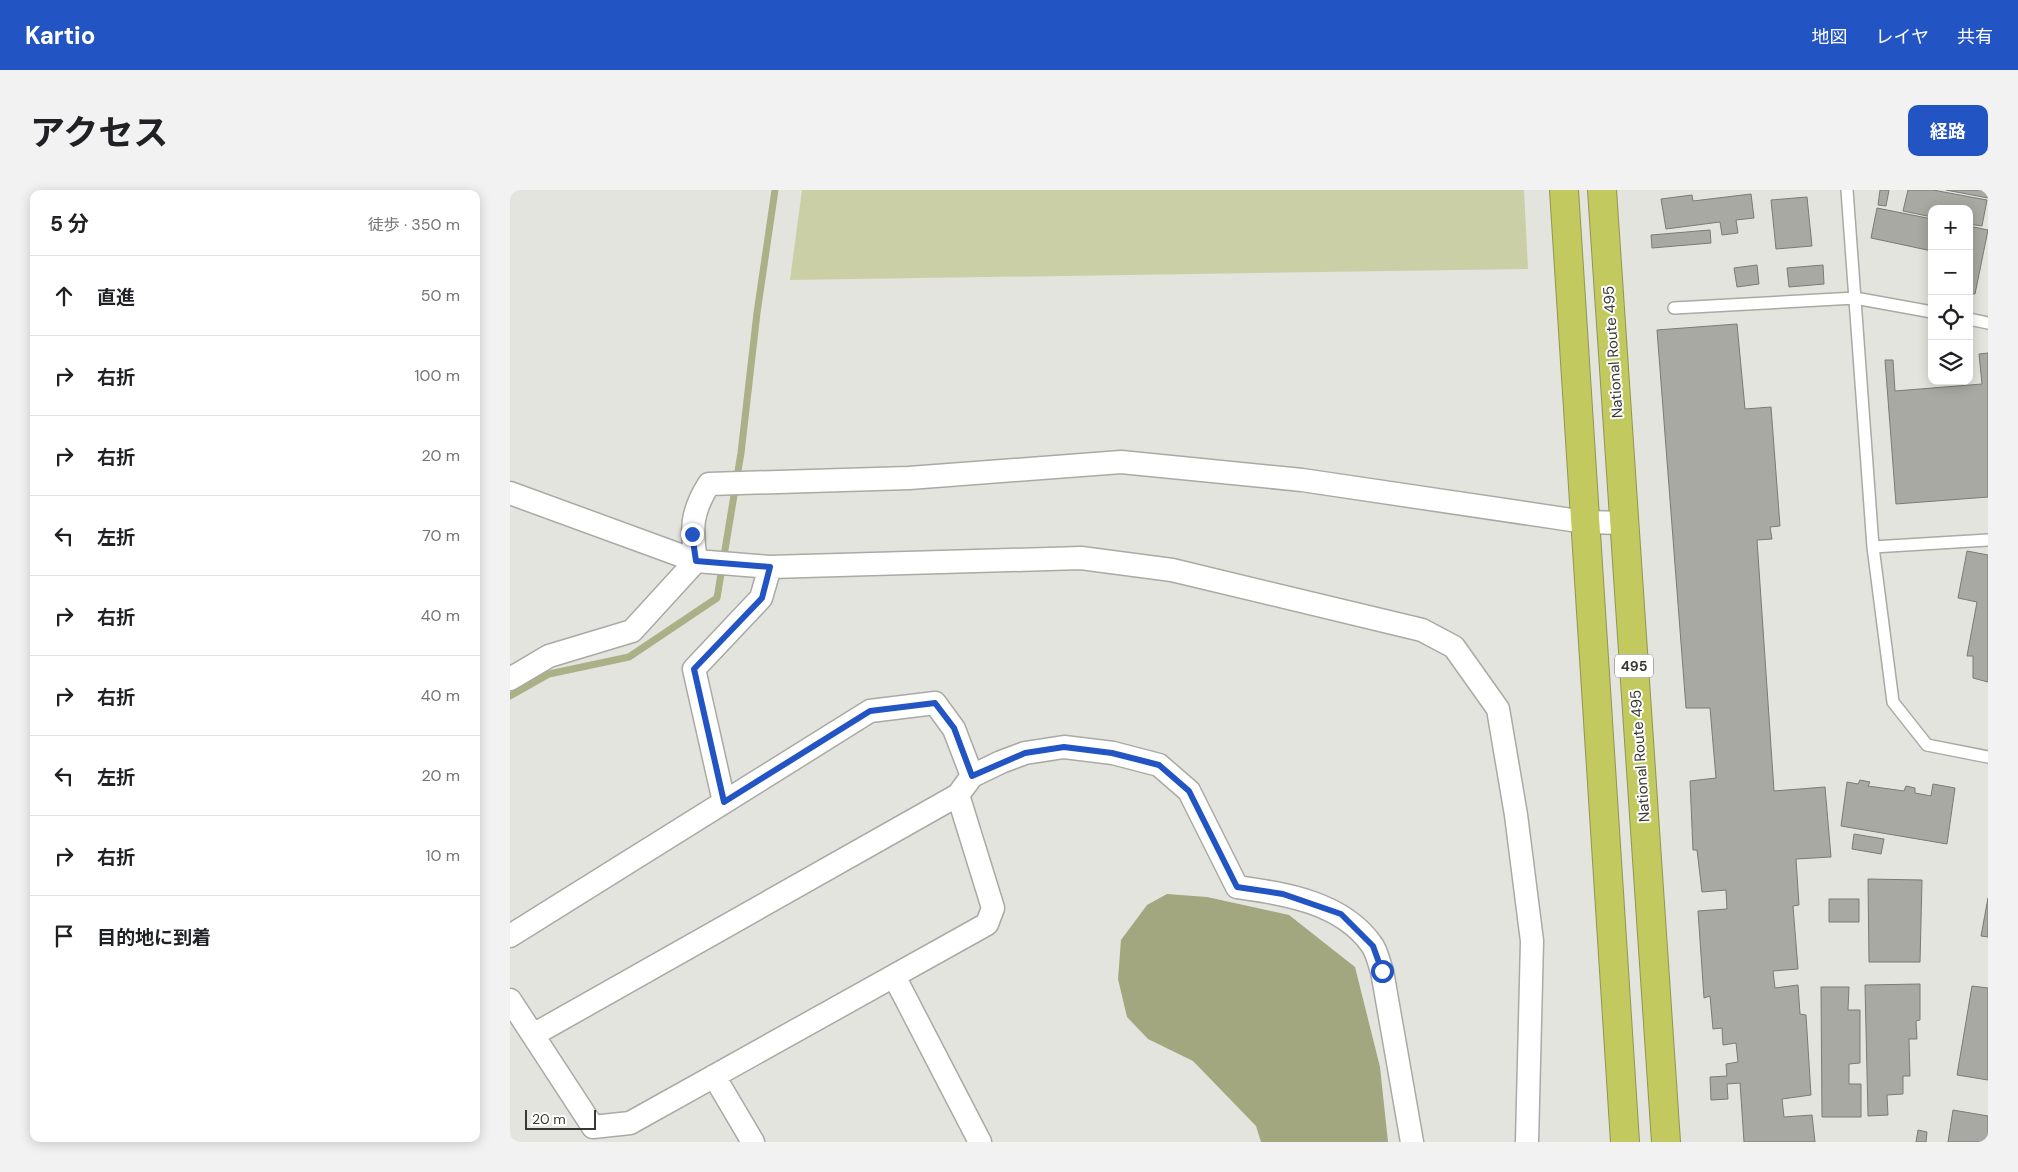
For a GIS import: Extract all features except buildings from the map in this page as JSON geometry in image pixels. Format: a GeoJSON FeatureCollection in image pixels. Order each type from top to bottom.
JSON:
{"type":"FeatureCollection","features":[{"type":"Feature","properties":{"kind":"highway","name":"495"},"geometry":{"type":"LineString","coordinates":[[1564,190],[1625,1142]]}},
{"type":"Feature","properties":{"kind":"highway","name":"National Route 495"},"geometry":{"type":"LineString","coordinates":[[1602,190],[1666,1142]]}},
{"type":"Feature","properties":{"kind":"street"},"geometry":{"type":"LineString","coordinates":[[696,561],[692,534],[694,514],[700,497],[709,484],[910,478],[1121,462],[1302,480],[1585,522],[1624,523]]}},
{"type":"Feature","properties":{"kind":"street"},"geometry":{"type":"LineString","coordinates":[[510,493],[696,561],[770,567],[1081,558],[1172,570],[1422,630],[1454,647],[1498,710],[1516,815],[1532,942],[1527,1142]]}},
{"type":"Feature","properties":{"kind":"street"},"geometry":{"type":"LineString","coordinates":[[510,679],[550,656],[632,631],[696,561]]}},
{"type":"Feature","properties":{"kind":"street"},"geometry":{"type":"LineString","coordinates":[[724,802],[694,669],[762,598],[770,567]]}},
{"type":"Feature","properties":{"kind":"street"},"geometry":{"type":"LineString","coordinates":[[510,936],[870,711],[935,703],[954,728],[972,776]]}},
{"type":"Feature","properties":{"kind":"street"},"geometry":{"type":"LineString","coordinates":[[533,1035],[958,795],[972,776],[1025,753],[1064,747],[1112,753],[1159,765],[1189,791],[1237,887],[1283,894],[1341,914],[1373,946],[1382,971],[1412,1142]]}},
{"type":"Feature","properties":{"kind":"street"},"geometry":{"type":"LineString","coordinates":[[510,1000],[593,1126],[630,1122],[987,924],[993,908],[958,795]]}},
{"type":"Feature","properties":{"kind":"street"},"geometry":{"type":"LineString","coordinates":[[894,976],[980,1142]]}},
{"type":"Feature","properties":{"kind":"street"},"geometry":{"type":"LineString","coordinates":[[714,1076],[753,1142]]}},
{"type":"Feature","properties":{"kind":"lane"},"geometry":{"type":"LineString","coordinates":[[1847,190],[1873,548],[1893,702],[1927,745],[1988,757]]}},
{"type":"Feature","properties":{"kind":"lane"},"geometry":{"type":"LineString","coordinates":[[1674,308],[1855,298],[1928,311]]}},
{"type":"Feature","properties":{"kind":"lane"},"geometry":{"type":"LineString","coordinates":[[1973,320],[1988,323]]}},
{"type":"Feature","properties":{"kind":"lane"},"geometry":{"type":"LineString","coordinates":[[1873,548],[1988,540]]}},
{"type":"Feature","properties":{"kind":"green space"},"geometry":{"type":"Polygon","coordinates":[[[802,190],[1524,190],[1528,269],[790,280],[802,190]]]}},
{"type":"Feature","properties":{"kind":"green space"},"geometry":{"type":"Polygon","coordinates":[[[1167,894],[1207,897],[1289,915],[1355,967],[1380,1067],[1388,1142],[1261,1142],[1256,1126],[1193,1061],[1148,1039],[1127,1017],[1118,979],[1121,940],[1147,905],[1167,894]]]}},
{"type":"Feature","properties":{"kind":"waterway"},"geometry":{"type":"LineString","coordinates":[[510,696],[549,674],[629,657],[717,598],[741,453],[757,313],[775,190]]}},
{"type":"Feature","properties":{"kind":"route"},"geometry":{"type":"LineString","coordinates":[[692,534],[696,561],[770,567],[762,598],[694,669],[724,802],[870,711],[935,703],[954,728],[972,776],[1025,753],[1064,747],[1112,753],[1159,765],[1189,791],[1237,887],[1283,894],[1341,914],[1373,946],[1382,971]]}}]}
